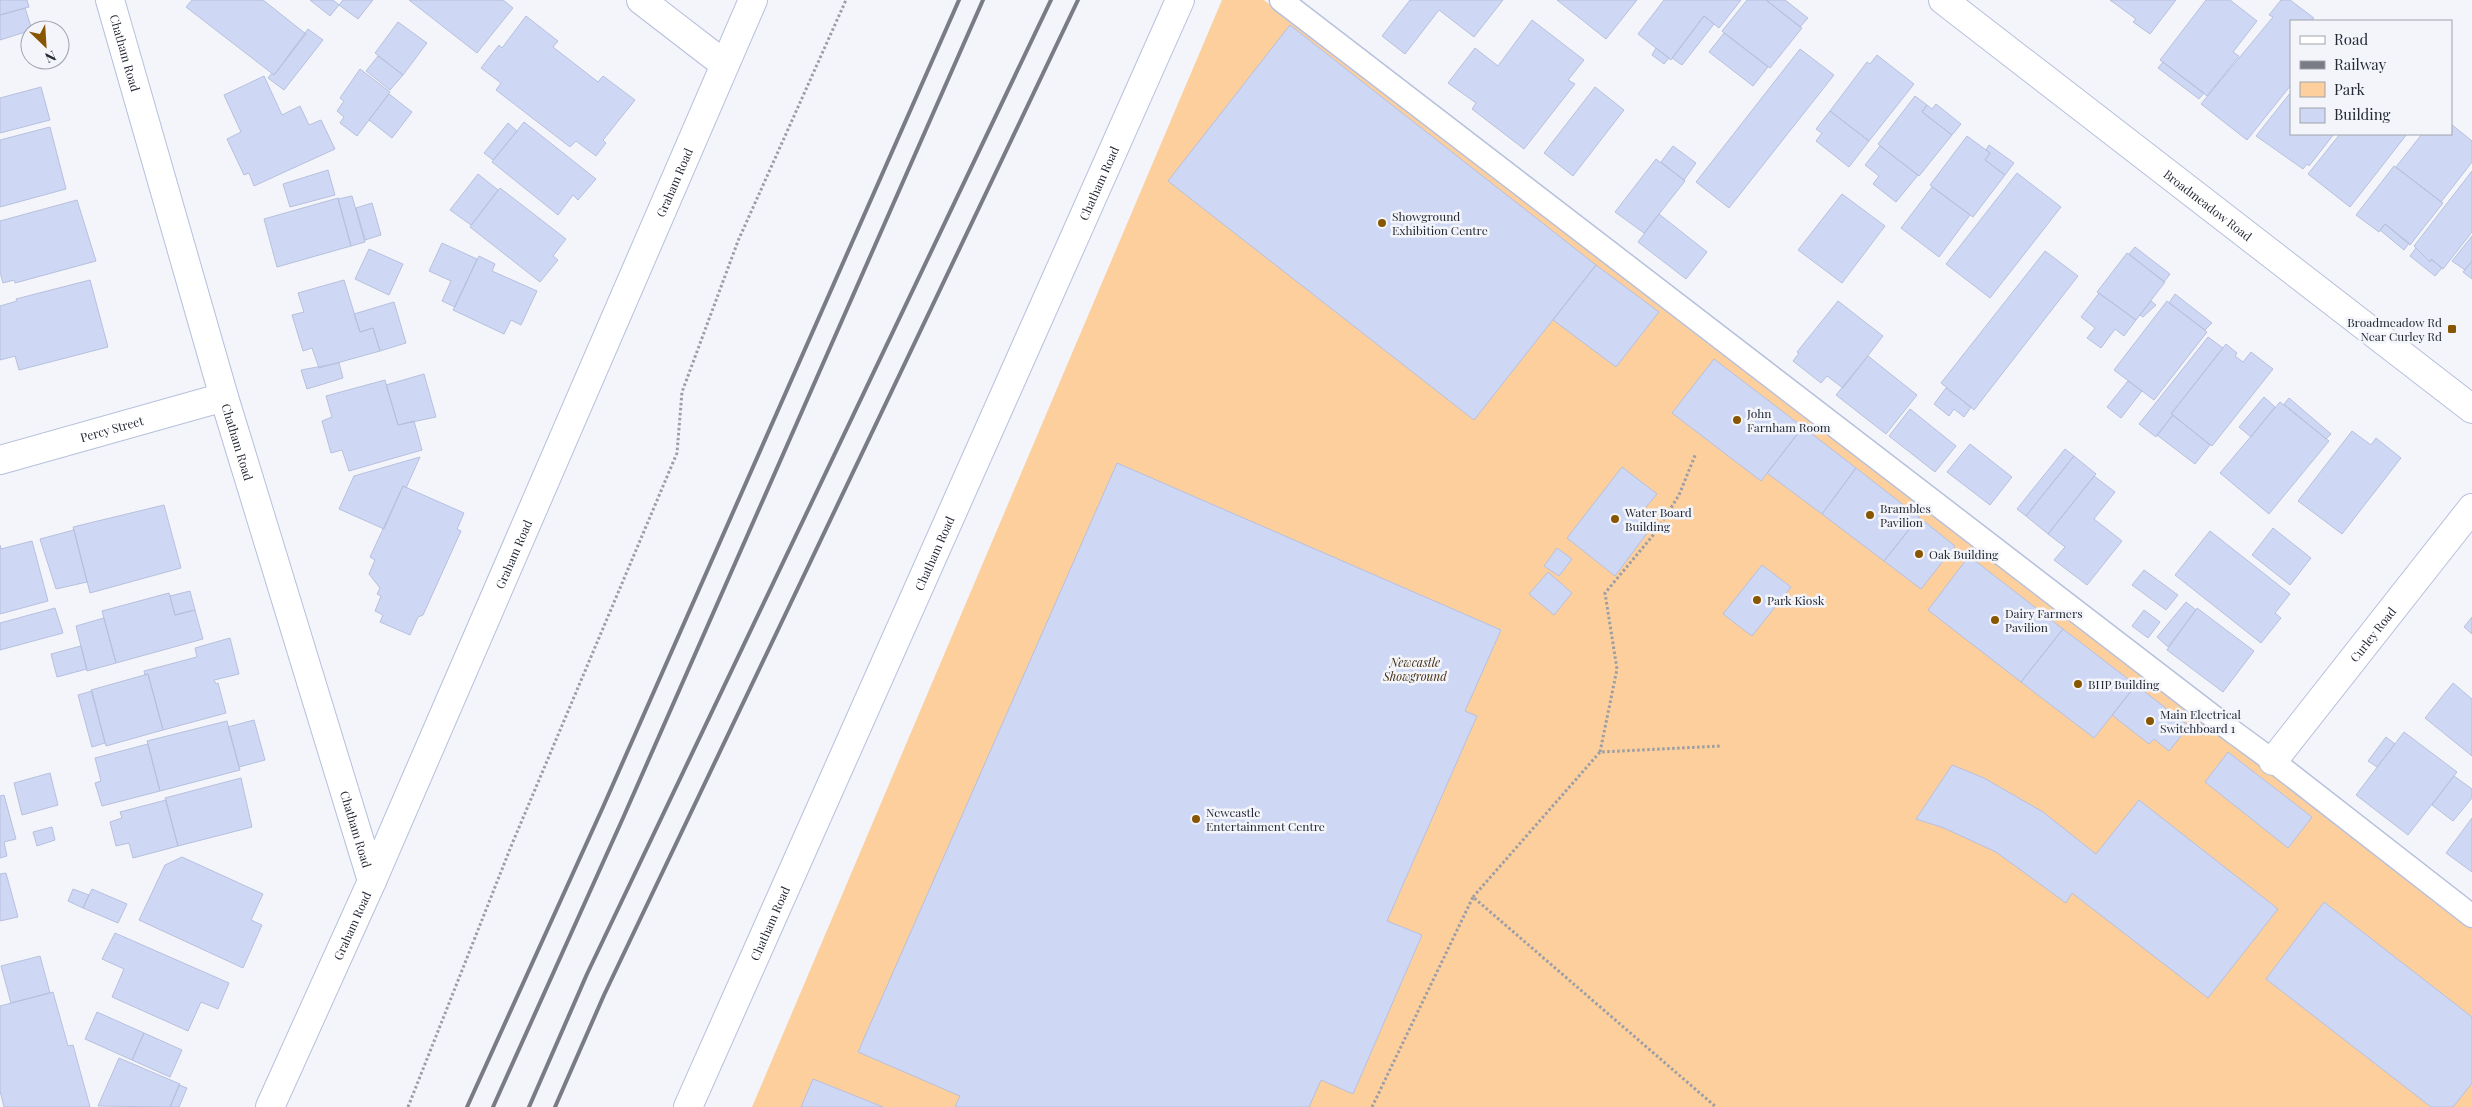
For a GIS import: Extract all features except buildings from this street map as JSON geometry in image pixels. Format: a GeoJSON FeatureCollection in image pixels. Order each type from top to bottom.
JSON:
{"type":"FeatureCollection","features":[{"type":"Feature","properties":{"kind":"street","name":"Chatham Road"},"geometry":{"type":"LineString","coordinates":[[110,0],[224,397],[372,880]]}},
{"type":"Feature","properties":{"kind":"street"},"geometry":{"type":"LineString","coordinates":[[641,0],[724,64]]}},
{"type":"Feature","properties":{"kind":"street","name":"Graham Road"},"geometry":{"type":"LineString","coordinates":[[270,1107],[372,880],[753,0]]}},
{"type":"Feature","properties":{"kind":"street","name":"Chatham Road"},"geometry":{"type":"LineString","coordinates":[[688,1107],[1180,0]]}},
{"type":"Feature","properties":{"kind":"street","name":"Broadmeadow Road"},"geometry":{"type":"LineString","coordinates":[[1943,0],[2472,409]]}},
{"type":"Feature","properties":{"kind":"street","name":"Percy Street"},"geometry":{"type":"LineString","coordinates":[[0,460],[224,397]]}},
{"type":"Feature","properties":{"kind":"street","name":"Curley Road"},"geometry":{"type":"LineString","coordinates":[[2273,761],[2472,508]]}},
{"type":"Feature","properties":{"kind":"lane"},"geometry":{"type":"LineString","coordinates":[[1281,0],[2273,761],[2472,916]]}},
{"type":"Feature","properties":{"kind":"path"},"geometry":{"type":"LineString","coordinates":[[408,1107],[512,844],[678,453],[682,392],[738,241],[846,0]]}},
{"type":"Feature","properties":{"kind":"path"},"geometry":{"type":"LineString","coordinates":[[1372,1107],[1473,897],[1600,752],[1617,668],[1605,593],[1655,533],[1678,495],[1696,452]]}},
{"type":"Feature","properties":{"kind":"path"},"geometry":{"type":"LineString","coordinates":[[1600,752],[1722,746]]}},
{"type":"Feature","properties":{"kind":"path"},"geometry":{"type":"LineString","coordinates":[[1473,897],[1716,1107]]}},
{"type":"Feature","properties":{"kind":"green space","name":"Newcastle Showground"},"geometry":{"type":"Polygon","coordinates":[[[1222,0],[1264,0],[2472,928],[2472,1107],[752,1107],[1222,0]]]}},
{"type":"Feature","properties":{"kind":"railway"},"geometry":{"type":"LineString","coordinates":[[467,1107],[603,807],[959,0]]}},
{"type":"Feature","properties":{"kind":"railway"},"geometry":{"type":"LineString","coordinates":[[493,1107],[623,818],[983,0]]}},
{"type":"Feature","properties":{"kind":"railway"},"geometry":{"type":"LineString","coordinates":[[529,1107],[587,974],[1051,0]]}},
{"type":"Feature","properties":{"kind":"railway"},"geometry":{"type":"LineString","coordinates":[[555,1107],[604,995],[1078,0]]}},
{"type":"Feature","properties":{"kind":"place","name":"Showground Exhibition Centre"},"geometry":{"type":"Point","coordinates":[1382,223]}},
{"type":"Feature","properties":{"kind":"place","name":"Broadmeadow Rd Near Curley Rd"},"geometry":{"type":"Point","coordinates":[2452,329]}},
{"type":"Feature","properties":{"kind":"place","name":"John Farnham Room"},"geometry":{"type":"Point","coordinates":[1737,420]}},
{"type":"Feature","properties":{"kind":"place","name":"Brambles Pavilion"},"geometry":{"type":"Point","coordinates":[1870,515]}},
{"type":"Feature","properties":{"kind":"place","name":"Water Board Building"},"geometry":{"type":"Point","coordinates":[1615,519]}},
{"type":"Feature","properties":{"kind":"place","name":"Oak Building"},"geometry":{"type":"Point","coordinates":[1919,554]}},
{"type":"Feature","properties":{"kind":"place","name":"Park Kiosk"},"geometry":{"type":"Point","coordinates":[1757,600]}},
{"type":"Feature","properties":{"kind":"place","name":"Dairy Farmers Pavilion"},"geometry":{"type":"Point","coordinates":[1995,620]}},
{"type":"Feature","properties":{"kind":"place","name":"BHP Building"},"geometry":{"type":"Point","coordinates":[2078,684]}},
{"type":"Feature","properties":{"kind":"place","name":"Main Electrical Switchboard 1"},"geometry":{"type":"Point","coordinates":[2150,721]}},
{"type":"Feature","properties":{"kind":"place","name":"Newcastle Entertainment Centre"},"geometry":{"type":"Point","coordinates":[1196,819]}}]}
